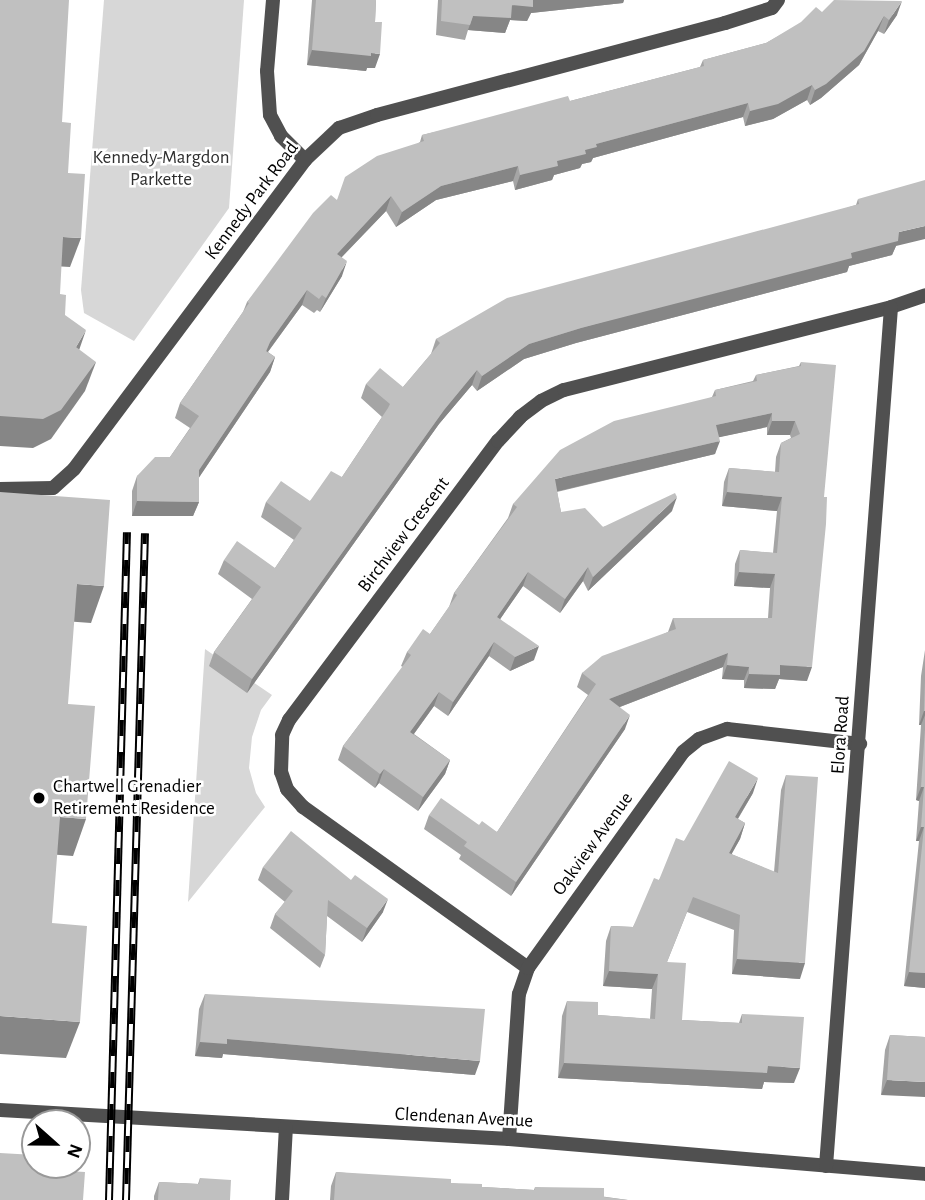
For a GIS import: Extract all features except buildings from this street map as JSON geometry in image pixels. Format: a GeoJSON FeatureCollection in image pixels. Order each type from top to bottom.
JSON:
{"type":"FeatureCollection","features":[{"type":"Feature","properties":{"kind":"street"},"geometry":{"type":"LineString","coordinates":[[273,0],[267,71],[270,115],[281,136],[305,160]]}},
{"type":"Feature","properties":{"kind":"street","name":"Kennedy Park Road"},"geometry":{"type":"LineString","coordinates":[[0,489],[52,488],[74,469],[305,160],[339,128],[377,114],[725,23],[772,8],[778,0]]}},
{"type":"Feature","properties":{"kind":"street","name":"Birchview Crescent"},"geometry":{"type":"LineString","coordinates":[[527,968],[303,807],[287,789],[281,772],[282,735],[289,720],[498,441],[520,417],[541,401],[564,390],[891,307],[925,295]]}},
{"type":"Feature","properties":{"kind":"street","name":"Elora Road"},"geometry":{"type":"LineString","coordinates":[[826,1166],[891,307]]}},
{"type":"Feature","properties":{"kind":"street","name":"Oakview Avenue"},"geometry":{"type":"LineString","coordinates":[[509,1139],[519,994],[527,968],[683,752],[699,738],[713,731],[738,729],[860,744]]}},
{"type":"Feature","properties":{"kind":"street","name":"Clendenan Avenue"},"geometry":{"type":"LineString","coordinates":[[0,1110],[509,1139],[925,1174]]}},
{"type":"Feature","properties":{"kind":"street"},"geometry":{"type":"LineString","coordinates":[[282,1200],[286,1127]]}},
{"type":"Feature","properties":{"kind":"green space","name":"Kennedy-Margdon Parkette"},"geometry":{"type":"Polygon","coordinates":[[[104,0],[244,0],[229,208],[134,341],[84,313],[81,290],[104,0]]]}},
{"type":"Feature","properties":{"kind":"green space"},"geometry":{"type":"Polygon","coordinates":[[[205,649],[272,695],[261,710],[252,737],[249,768],[256,793],[265,807],[188,902],[205,649]]]}},
{"type":"Feature","properties":{"kind":"railway"},"geometry":{"type":"LineString","coordinates":[[109,1200],[127,532]]}},
{"type":"Feature","properties":{"kind":"railway"},"geometry":{"type":"LineString","coordinates":[[126,1200],[145,533]]}},
{"type":"Feature","properties":{"kind":"place","name":"Chartwell Grenadier Retirement Residence"},"geometry":{"type":"Point","coordinates":[39,798]}}]}
